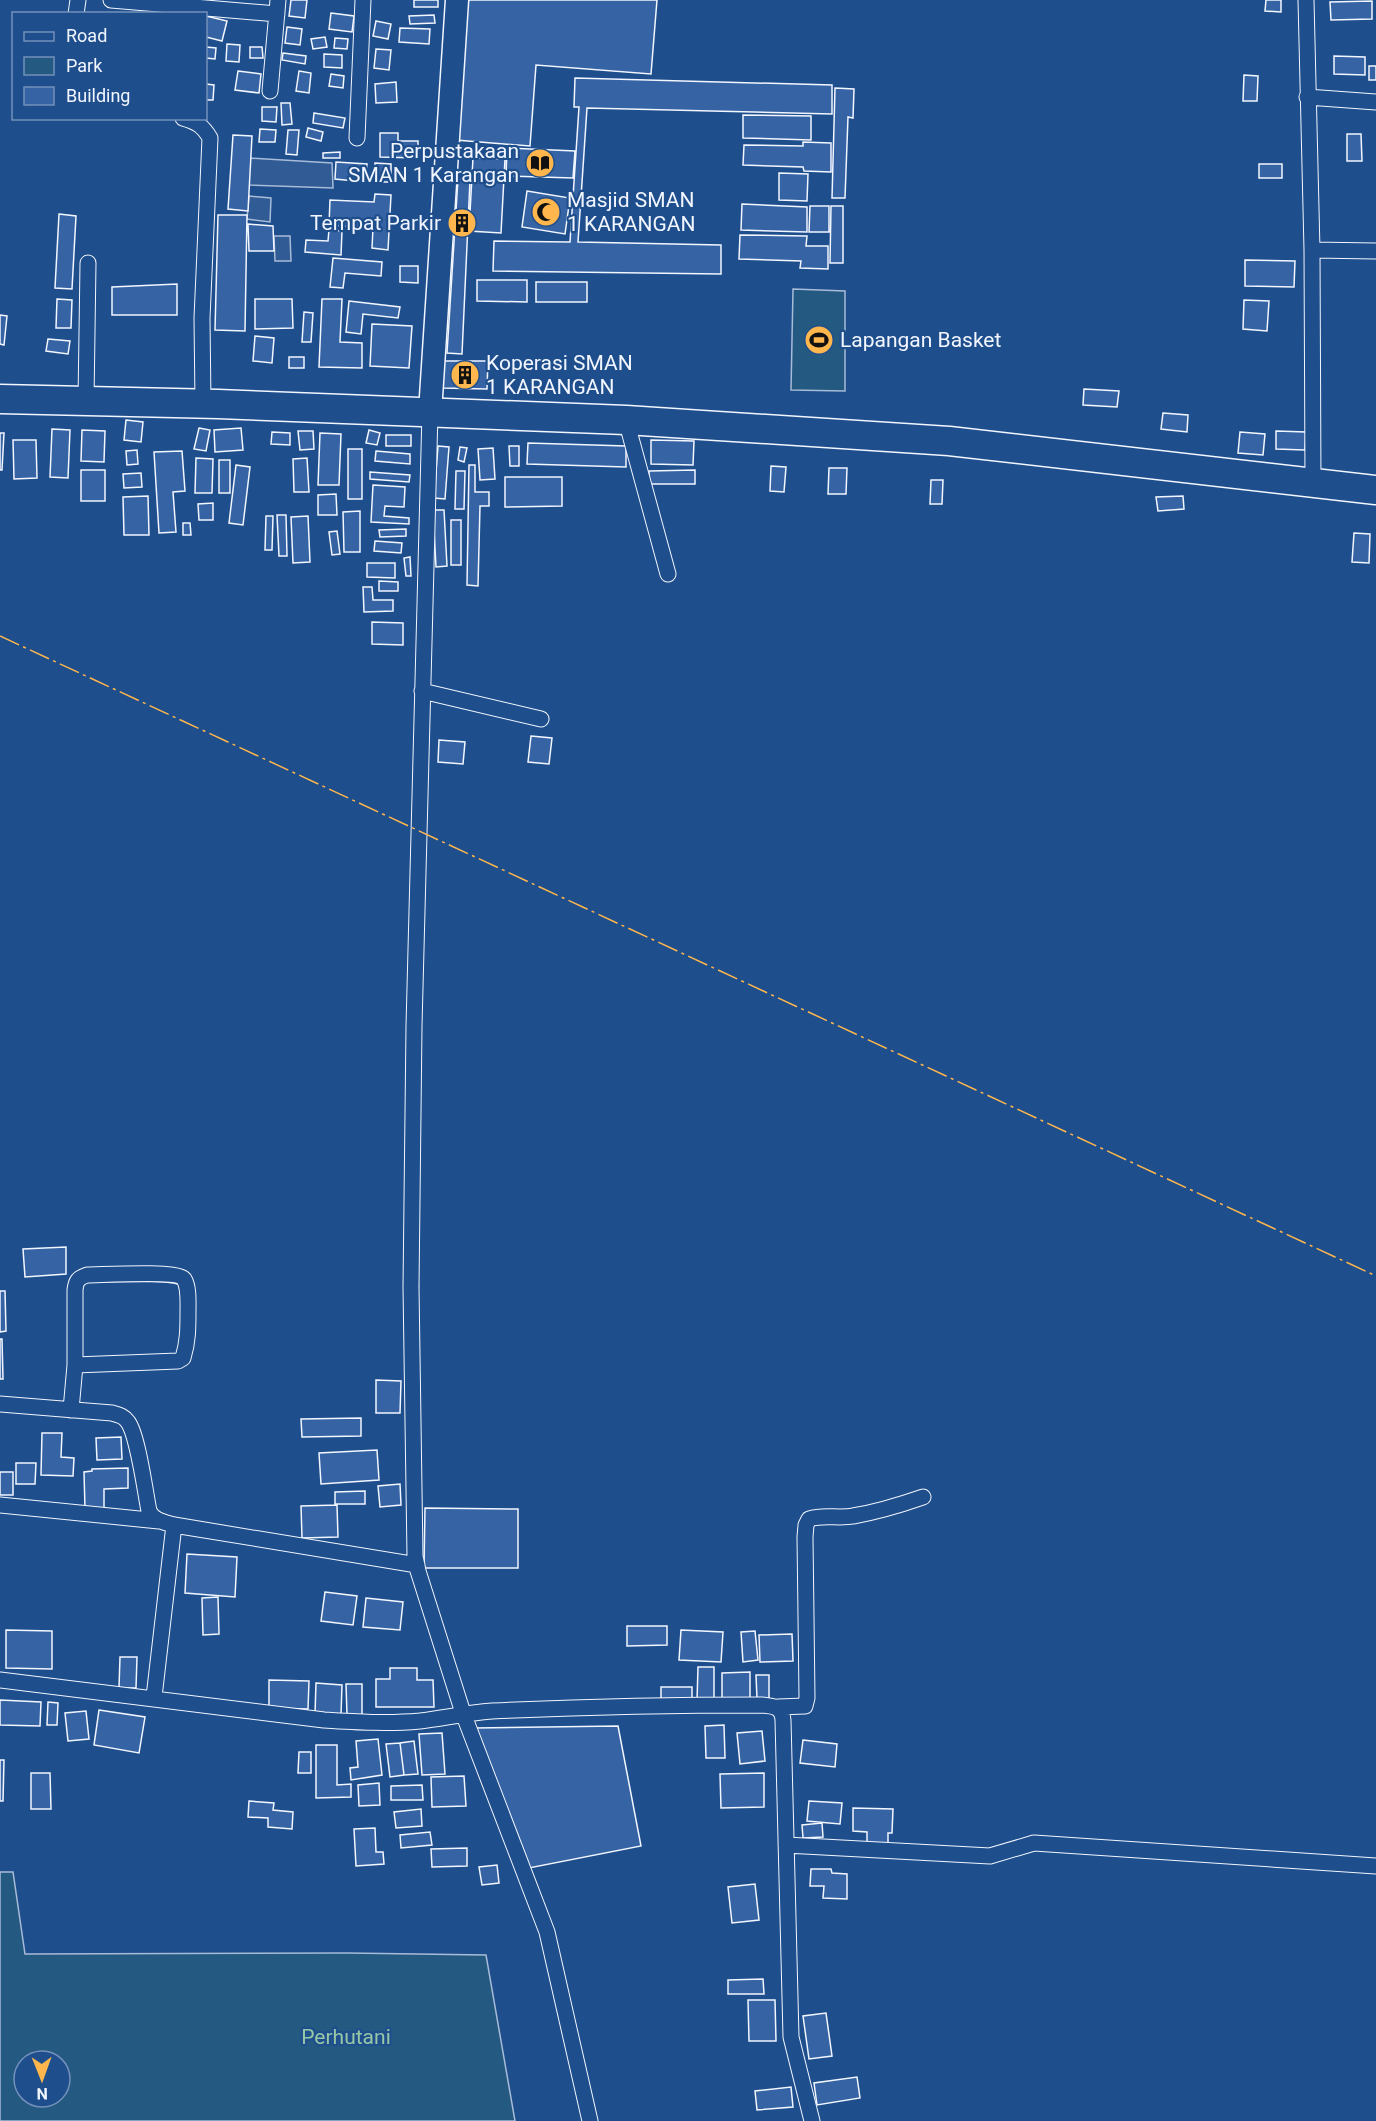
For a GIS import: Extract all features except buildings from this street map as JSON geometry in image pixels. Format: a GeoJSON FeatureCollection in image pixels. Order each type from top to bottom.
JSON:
{"type":"FeatureCollection","features":[{"type":"Feature","properties":{"kind":"highway"},"geometry":{"type":"LineString","coordinates":[[0,399],[626,420],[949,441],[1376,490]]}},
{"type":"Feature","properties":{"kind":"street"},"geometry":{"type":"LineString","coordinates":[[111,0],[278,7],[270,91]]}},
{"type":"Feature","properties":{"kind":"street"},"geometry":{"type":"LineString","coordinates":[[357,138],[363,0]]}},
{"type":"Feature","properties":{"kind":"street"},"geometry":{"type":"LineString","coordinates":[[457,0],[430,412],[422,691],[414,1026],[411,1287],[417,1564],[463,1713],[547,1932],[590,2121]]}},
{"type":"Feature","properties":{"kind":"street"},"geometry":{"type":"LineString","coordinates":[[1306,0],[1312,250],[1313,483]]}},
{"type":"Feature","properties":{"kind":"street"},"geometry":{"type":"LineString","coordinates":[[1307,97],[1376,102]]}},
{"type":"Feature","properties":{"kind":"street"},"geometry":{"type":"LineString","coordinates":[[192,120],[205,129],[210,138],[202,318],[203,405]]}},
{"type":"Feature","properties":{"kind":"street"},"geometry":{"type":"LineString","coordinates":[[1312,250],[1376,251]]}},
{"type":"Feature","properties":{"kind":"street"},"geometry":{"type":"LineString","coordinates":[[86,401],[88,263]]}},
{"type":"Feature","properties":{"kind":"street"},"geometry":{"type":"LineString","coordinates":[[626,420],[668,574]]}},
{"type":"Feature","properties":{"kind":"street"},"geometry":{"type":"LineString","coordinates":[[422,691],[542,719]]}},
{"type":"Feature","properties":{"kind":"street"},"geometry":{"type":"LineString","coordinates":[[71,1410],[75,1365],[75,1290],[76,1282],[80,1277],[165,1274],[179,1275],[185,1280],[188,1294],[188,1338],[183,1358],[178,1361],[75,1365]]}},
{"type":"Feature","properties":{"kind":"street"},"geometry":{"type":"LineString","coordinates":[[0,1404],[112,1413],[122,1416],[127,1420],[134,1434],[149,1511],[152,1516],[167,1523]]}},
{"type":"Feature","properties":{"kind":"street"},"geometry":{"type":"LineString","coordinates":[[0,1680],[154,1697],[324,1720],[366,1722],[420,1720],[463,1713],[642,1705],[805,1706],[807,1698],[805,1537],[809,1519],[818,1516],[850,1517],[923,1497]]}},
{"type":"Feature","properties":{"kind":"street"},"geometry":{"type":"LineString","coordinates":[[0,1505],[167,1523],[417,1564]]}},
{"type":"Feature","properties":{"kind":"street"},"geometry":{"type":"LineString","coordinates":[[154,1697],[167,1523]]}},
{"type":"Feature","properties":{"kind":"street"},"geometry":{"type":"LineString","coordinates":[[778,1707],[783,1712],[791,2037],[812,2121]]}},
{"type":"Feature","properties":{"kind":"street"},"geometry":{"type":"LineString","coordinates":[[786,1845],[990,1856],[1034,1843],[1376,1866]]}},
{"type":"Feature","properties":{"kind":"green space","name":"Lapangan Basket"},"geometry":{"type":"Polygon","coordinates":[[[793,289],[845,291],[845,391],[791,390],[793,289]]]}},
{"type":"Feature","properties":{"kind":"green space","name":"Perhutani"},"geometry":{"type":"Polygon","coordinates":[[[0,1872],[13,1872],[25,1954],[486,1955],[515,2121],[0,2121],[0,1872]]]}},
{"type":"Feature","properties":{"kind":"shaded area"},"geometry":{"type":"Polygon","coordinates":[[[248,158],[332,163],[333,188],[249,185],[248,158]]]}},
{"type":"Feature","properties":{"kind":"shaded area"},"geometry":{"type":"Polygon","coordinates":[[[249,196],[271,198],[270,222],[247,219],[249,196]]]}},
{"type":"Feature","properties":{"kind":"shaded area"},"geometry":{"type":"Polygon","coordinates":[[[274,236],[290,236],[291,261],[275,261],[274,236]]]}},
{"type":"Feature","properties":{"kind":"power"},"geometry":{"type":"LineString","coordinates":[[0,636],[1376,1276]]}},
{"type":"Feature","properties":{"kind":"place","name":"Perpustakaan SMAN 1 Karangan"},"geometry":{"type":"Point","coordinates":[540,163]}},
{"type":"Feature","properties":{"kind":"place","name":"Masjid SMAN 1 KARANGAN"},"geometry":{"type":"Point","coordinates":[546,212]}},
{"type":"Feature","properties":{"kind":"place","name":"Tempat Parkir"},"geometry":{"type":"Point","coordinates":[462,223]}},
{"type":"Feature","properties":{"kind":"place","name":"Lapangan Basket"},"geometry":{"type":"Point","coordinates":[819,340]}},
{"type":"Feature","properties":{"kind":"place","name":"Koperasi SMAN 1 KARANGAN"},"geometry":{"type":"Point","coordinates":[465,375]}}]}
